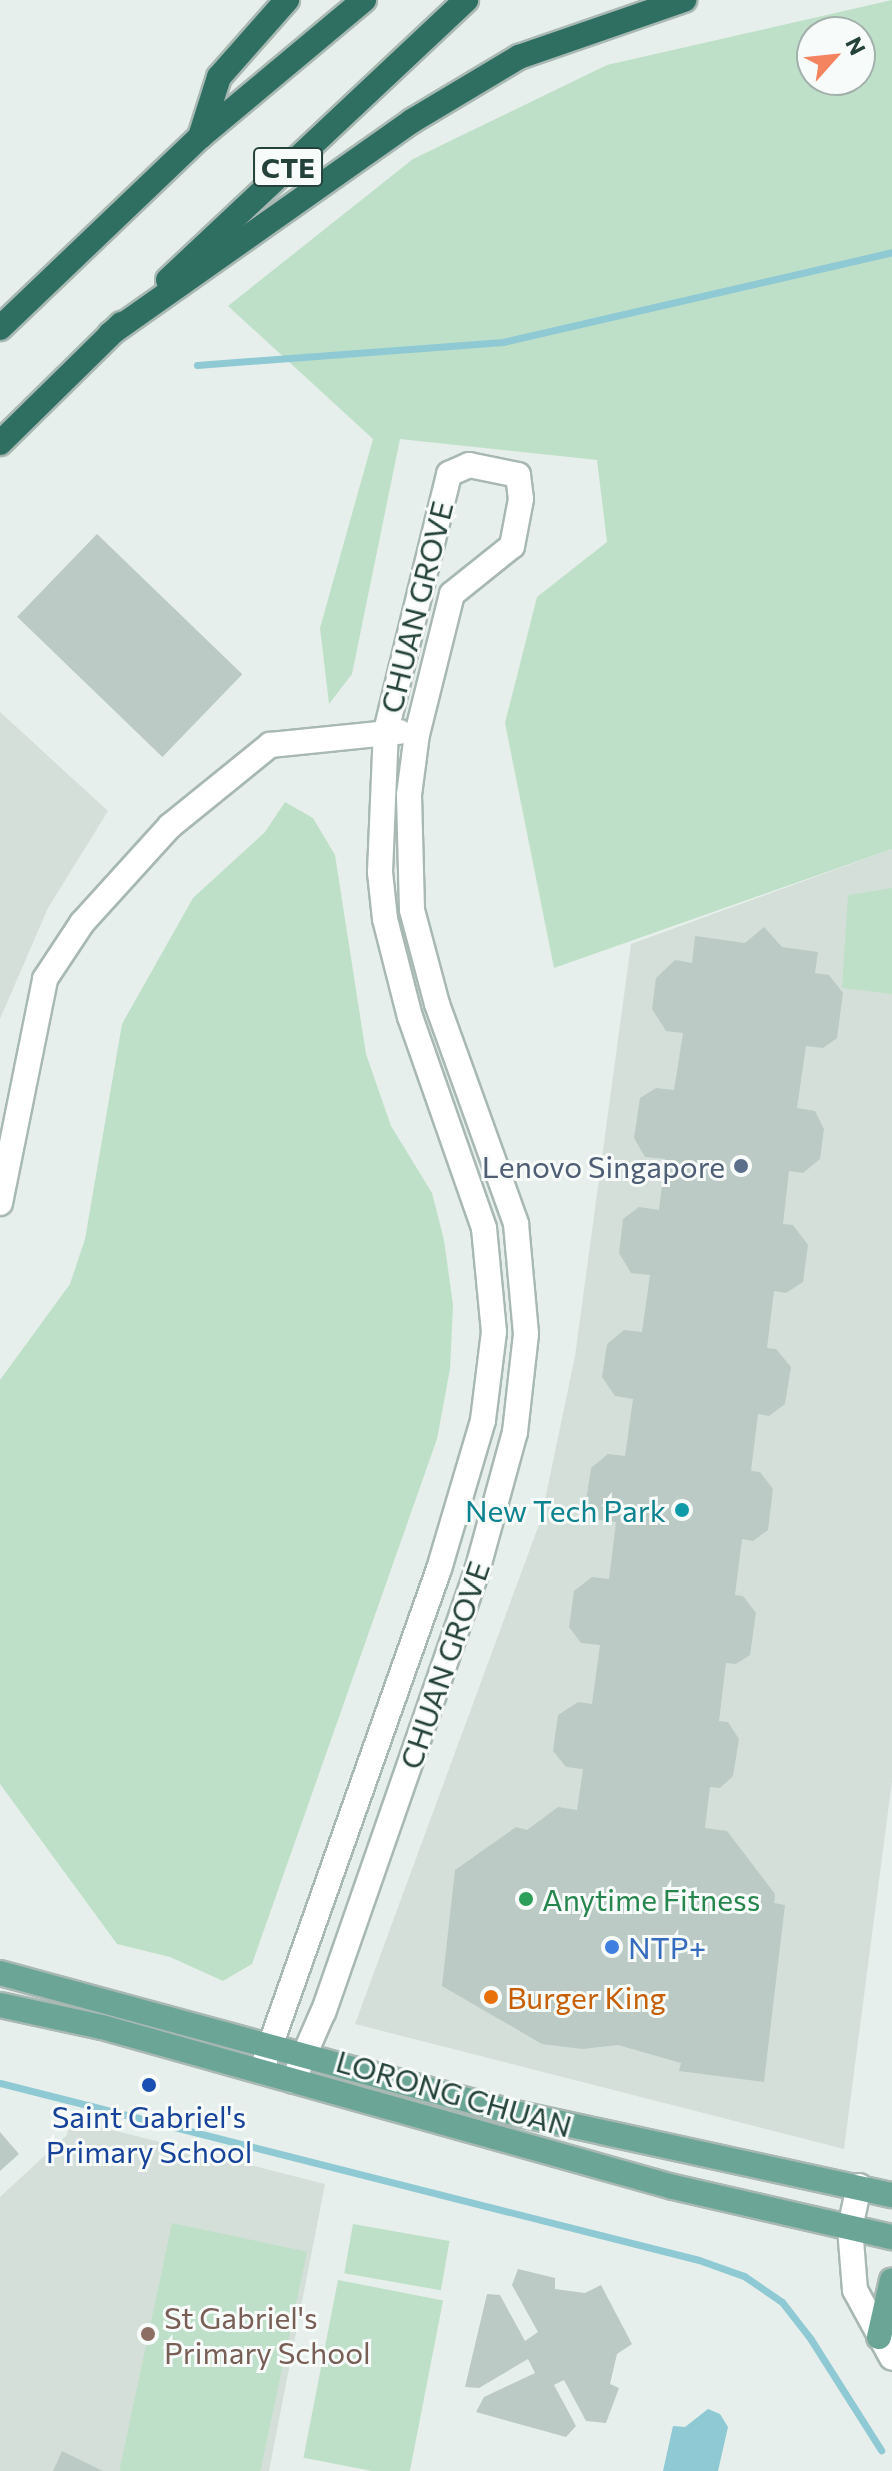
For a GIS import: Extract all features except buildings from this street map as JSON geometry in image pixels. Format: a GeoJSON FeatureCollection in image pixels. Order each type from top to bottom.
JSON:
{"type":"FeatureCollection","features":[{"type":"Feature","properties":{"kind":"highway"},"geometry":{"type":"LineString","coordinates":[[200,137],[219,77],[287,0]]}},
{"type":"Feature","properties":{"kind":"highway","name":"CTE"},"geometry":{"type":"LineString","coordinates":[[0,328],[200,137],[364,0]]}},
{"type":"Feature","properties":{"kind":"highway","name":"CTE"},"geometry":{"type":"LineString","coordinates":[[0,443],[110,334],[466,0]]}},
{"type":"Feature","properties":{"kind":"highway"},"geometry":{"type":"LineString","coordinates":[[110,334],[412,121],[519,57],[684,0]]}},
{"type":"Feature","properties":{"kind":"main road","name":"LORONG CHUAN"},"geometry":{"type":"LineString","coordinates":[[0,1973],[269,2049],[515,2113],[892,2195]]}},
{"type":"Feature","properties":{"kind":"main road","name":"LORONG CHUAN"},"geometry":{"type":"LineString","coordinates":[[0,2005],[102,2027],[673,2187],[892,2237]]}},
{"type":"Feature","properties":{"kind":"main road"},"geometry":{"type":"LineString","coordinates":[[879,2337],[892,2280]]}},
{"type":"Feature","properties":{"kind":"street","name":"CHUAN GROVE"},"geometry":{"type":"LineString","coordinates":[[261,2072],[439,1569],[483,1420],[494,1332],[484,1228],[410,1017],[385,919],[380,872],[386,731],[449,474],[469,465],[518,475],[521,499],[512,546],[452,594],[417,734],[409,795],[412,910],[437,1004],[516,1224],[526,1334],[515,1432],[477,1571],[293,2081]]}},
{"type":"Feature","properties":{"kind":"street"},"geometry":{"type":"LineString","coordinates":[[0,1203],[45,979],[82,923],[170,826],[270,745],[386,731],[417,734]]}},
{"type":"Feature","properties":{"kind":"street"},"geometry":{"type":"LineString","coordinates":[[859,2186],[850,2228],[855,2290],[892,2358]]}},
{"type":"Feature","properties":{"kind":"shaded area"},"geometry":{"type":"Polygon","coordinates":[[[0,712],[108,811],[48,908],[0,1019],[0,712]]]}},
{"type":"Feature","properties":{"kind":"shaded area"},"geometry":{"type":"Polygon","coordinates":[[[892,849],[892,1781],[844,2149],[355,2024],[541,1519],[575,1356],[631,944],[892,849]]]}},
{"type":"Feature","properties":{"kind":"shaded area","name":"St Gabriel's Primary School"},"geometry":{"type":"Polygon","coordinates":[[[73,2120],[325,2184],[269,2471],[0,2471],[0,2197],[66,2136],[73,2120]]]}},
{"type":"Feature","properties":{"kind":"green space"},"geometry":{"type":"Polygon","coordinates":[[[892,0],[892,849],[554,968],[505,723],[537,597],[607,542],[597,460],[400,439],[352,674],[329,704],[320,628],[373,439],[228,306],[413,159],[607,65],[796,22],[796,96],[876,96],[876,16],[822,16],[892,0]]]}},
{"type":"Feature","properties":{"kind":"green space"},"geometry":{"type":"Polygon","coordinates":[[[285,802],[313,818],[335,855],[366,1054],[391,1126],[432,1193],[444,1240],[453,1305],[450,1369],[437,1439],[252,1964],[223,1981],[170,1957],[117,1944],[0,1784],[0,1380],[70,1284],[85,1239],[122,1024],[193,898],[265,832],[285,802]]]}},
{"type":"Feature","properties":{"kind":"green space"},"geometry":{"type":"Polygon","coordinates":[[[892,888],[892,994],[842,988],[848,895],[892,888]]]}},
{"type":"Feature","properties":{"kind":"green space"},"geometry":{"type":"Polygon","coordinates":[[[172,2223],[307,2252],[260,2471],[119,2470],[172,2223]]]}},
{"type":"Feature","properties":{"kind":"green space"},"geometry":{"type":"Polygon","coordinates":[[[353,2224],[450,2241],[441,2290],[344,2273],[353,2224]]]}},
{"type":"Feature","properties":{"kind":"green space"},"geometry":{"type":"Polygon","coordinates":[[[338,2280],[443,2300],[410,2471],[372,2471],[303,2458],[338,2280]]]}},
{"type":"Feature","properties":{"kind":"water"},"geometry":{"type":"Polygon","coordinates":[[[708,2409],[720,2414],[728,2427],[718,2471],[663,2471],[673,2426],[685,2427],[708,2409]]]}},
{"type":"Feature","properties":{"kind":"waterway"},"geometry":{"type":"LineString","coordinates":[[197,365],[503,342],[892,252]]}},
{"type":"Feature","properties":{"kind":"waterway"},"geometry":{"type":"LineString","coordinates":[[0,2083],[699,2260],[744,2276],[782,2302],[810,2338],[881,2450]]}},
{"type":"Feature","properties":{"kind":"place","name":"Lenovo Singapore"},"geometry":{"type":"Point","coordinates":[741,1166]}},
{"type":"Feature","properties":{"kind":"place","name":"New Tech Park"},"geometry":{"type":"Point","coordinates":[682,1510]}},
{"type":"Feature","properties":{"kind":"place","name":"Anytime Fitness"},"geometry":{"type":"Point","coordinates":[526,1899]}},
{"type":"Feature","properties":{"kind":"place","name":"NTP+"},"geometry":{"type":"Point","coordinates":[612,1947]}},
{"type":"Feature","properties":{"kind":"place","name":"Burger King"},"geometry":{"type":"Point","coordinates":[491,1997]}},
{"type":"Feature","properties":{"kind":"place","name":"Saint Gabriel's Primary School"},"geometry":{"type":"Point","coordinates":[149,2085]}},
{"type":"Feature","properties":{"kind":"place","name":"St Gabriel's Primary School"},"geometry":{"type":"Point","coordinates":[148,2334]}}]}
